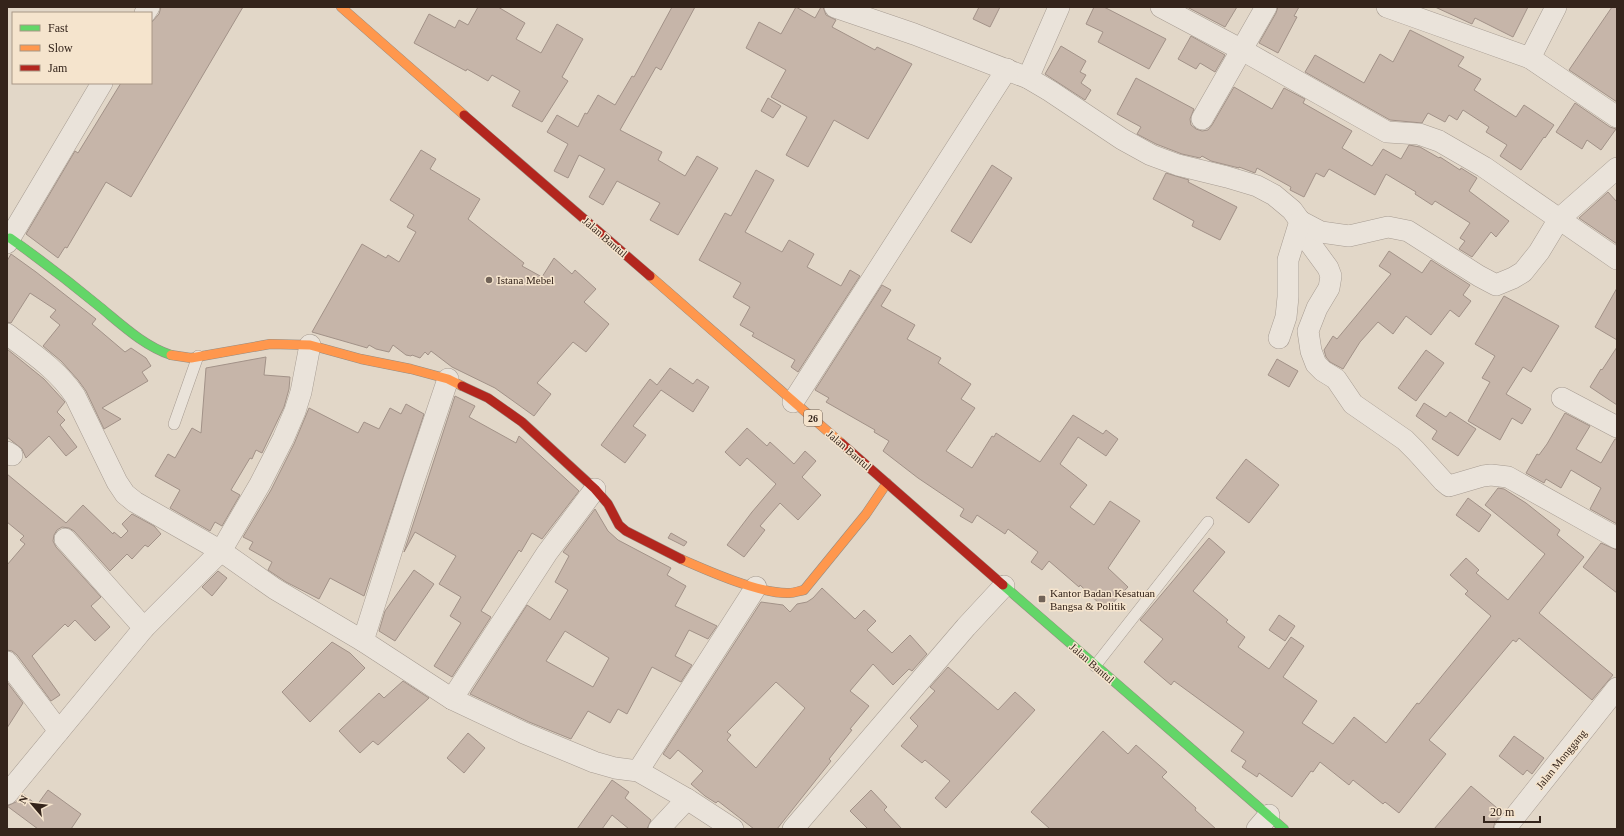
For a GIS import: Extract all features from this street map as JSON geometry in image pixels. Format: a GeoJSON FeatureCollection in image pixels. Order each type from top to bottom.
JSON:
{"type":"FeatureCollection","features":[{"type":"Feature","properties":{"kind":"main road","name":"Jalan Bantul"},"geometry":{"type":"LineString","coordinates":[[341,7],[887,483],[998,594],[1095,666],[1263,822],[1284,829]]}},
{"type":"Feature","properties":{"kind":"main road"},"geometry":{"type":"LineString","coordinates":[[8,240],[44,262],[138,338],[152,347],[168,354],[184,358],[270,344],[310,345],[361,359],[411,369],[448,380],[488,398],[522,422],[595,489],[608,504],[619,525],[626,531],[692,564],[756,587],[789,594],[798,594],[804,590],[850,535],[887,483]]}},
{"type":"Feature","properties":{"kind":"street"},"geometry":{"type":"LineString","coordinates":[[835,7],[914,34],[1028,78],[1122,139],[1151,155],[1184,166],[1257,186],[1274,195],[1292,210],[1300,221],[1309,242],[1328,268],[1330,276],[1329,288],[1317,308],[1308,331],[1311,351],[1318,367],[1336,379],[1353,404],[1404,440],[1449,486],[1483,476],[1491,475],[1508,477],[1617,538]]}},
{"type":"Feature","properties":{"kind":"street"},"geometry":{"type":"LineString","coordinates":[[1028,78],[1059,7]]}},
{"type":"Feature","properties":{"kind":"street"},"geometry":{"type":"LineString","coordinates":[[1161,7],[1242,50],[1387,132],[1419,134],[1439,141],[1484,167],[1617,259]]}},
{"type":"Feature","properties":{"kind":"street"},"geometry":{"type":"LineString","coordinates":[[1202,120],[1266,7]]}},
{"type":"Feature","properties":{"kind":"street"},"geometry":{"type":"LineString","coordinates":[[1387,7],[1530,58],[1617,117]]}},
{"type":"Feature","properties":{"kind":"street"},"geometry":{"type":"LineString","coordinates":[[1530,58],[1556,7]]}},
{"type":"Feature","properties":{"kind":"street"},"geometry":{"type":"LineString","coordinates":[[793,402],[1007,69]]}},
{"type":"Feature","properties":{"kind":"street"},"geometry":{"type":"LineString","coordinates":[[8,240],[101,84]]}},
{"type":"Feature","properties":{"kind":"street"},"geometry":{"type":"LineString","coordinates":[[1300,221],[1321,232],[1349,236],[1388,227],[1408,231],[1479,276],[1496,285],[1523,272],[1559,219],[1617,168]]}},
{"type":"Feature","properties":{"kind":"street"},"geometry":{"type":"LineString","coordinates":[[1278,338],[1286,317],[1288,297],[1288,260],[1300,221]]}},
{"type":"Feature","properties":{"kind":"street"},"geometry":{"type":"LineString","coordinates":[[7,334],[56,372],[68,385],[75,396],[117,482],[125,494],[135,502],[221,551],[275,589],[363,641],[452,699],[594,762],[615,768],[638,771],[687,799],[733,829]]}},
{"type":"Feature","properties":{"kind":"street"},"geometry":{"type":"LineString","coordinates":[[7,794],[144,628],[221,551],[260,484],[283,439],[301,392],[310,345]]}},
{"type":"Feature","properties":{"kind":"street"},"geometry":{"type":"LineString","coordinates":[[363,641],[413,483],[448,380]]}},
{"type":"Feature","properties":{"kind":"street"},"geometry":{"type":"LineString","coordinates":[[1562,398],[1617,427]]}},
{"type":"Feature","properties":{"kind":"street"},"geometry":{"type":"LineString","coordinates":[[452,699],[547,553],[595,489]]}},
{"type":"Feature","properties":{"kind":"street"},"geometry":{"type":"LineString","coordinates":[[65,539],[144,628]]}},
{"type":"Feature","properties":{"kind":"street"},"geometry":{"type":"LineString","coordinates":[[638,771],[756,587]]}},
{"type":"Feature","properties":{"kind":"street"},"geometry":{"type":"LineString","coordinates":[[793,829],[966,627],[998,594]]}},
{"type":"Feature","properties":{"kind":"street"},"geometry":{"type":"LineString","coordinates":[[7,662],[59,732]]}},
{"type":"Feature","properties":{"kind":"street","name":"Jalan Monggang"},"geometry":{"type":"LineString","coordinates":[[1505,829],[1617,688]]}},
{"type":"Feature","properties":{"kind":"street"},"geometry":{"type":"LineString","coordinates":[[659,829],[687,799]]}},
{"type":"Feature","properties":{"kind":"lane"},"geometry":{"type":"LineString","coordinates":[[174,424],[198,356]]}},
{"type":"Feature","properties":{"kind":"lane"},"geometry":{"type":"LineString","coordinates":[[1095,666],[1208,522]]}},
{"type":"Feature","properties":{"kind":"building"},"geometry":{"type":"Polygon","coordinates":[[[161,7],[243,7],[131,197],[106,182],[67,248],[65,247],[58,258],[26,234],[75,151],[78,153],[120,84],[152,84],[152,22],[159,14],[161,7]]]}},
{"type":"Feature","properties":{"kind":"building"},"geometry":{"type":"Polygon","coordinates":[[[478,7],[498,7],[525,23],[516,39],[541,53],[557,24],[583,39],[562,77],[568,81],[542,122],[512,106],[520,91],[492,75],[488,81],[414,43],[429,14],[455,28],[459,20],[468,25],[478,7]]]}},
{"type":"Feature","properties":{"kind":"building"},"geometry":{"type":"Polygon","coordinates":[[[672,7],[695,7],[661,70],[656,67],[620,130],[662,152],[658,160],[685,176],[697,156],[718,168],[678,235],[650,220],[660,203],[617,181],[603,205],[589,197],[605,169],[579,155],[568,178],[554,171],[568,144],[547,132],[557,115],[578,127],[585,113],[587,114],[598,95],[615,105],[632,76],[634,77],[672,7]]]}},
{"type":"Feature","properties":{"kind":"building"},"geometry":{"type":"Polygon","coordinates":[[[796,7],[815,18],[821,7],[823,7],[826,15],[836,20],[832,27],[875,50],[877,47],[912,64],[868,139],[834,120],[808,167],[786,155],[807,117],[771,97],[786,70],[746,48],[759,22],[781,34],[796,7]]]}},
{"type":"Feature","properties":{"kind":"building"},"geometry":{"type":"Polygon","coordinates":[[[979,7],[1000,7],[990,27],[973,19],[979,7]]]}},
{"type":"Feature","properties":{"kind":"building"},"geometry":{"type":"Polygon","coordinates":[[[1094,7],[1104,7],[1166,39],[1149,69],[1098,42],[1103,32],[1086,24],[1094,7]]]}},
{"type":"Feature","properties":{"kind":"building"},"geometry":{"type":"Polygon","coordinates":[[[1187,7],[1237,7],[1225,27],[1187,7]]]}},
{"type":"Feature","properties":{"kind":"building"},"geometry":{"type":"Polygon","coordinates":[[[1278,7],[1299,7],[1294,16],[1297,17],[1278,53],[1259,43],[1278,7]]]}},
{"type":"Feature","properties":{"kind":"building"},"geometry":{"type":"Polygon","coordinates":[[[1435,7],[1528,7],[1513,37],[1475,18],[1472,24],[1435,7]]]}},
{"type":"Feature","properties":{"kind":"building"},"geometry":{"type":"Polygon","coordinates":[[[1612,7],[1617,7],[1617,102],[1569,70],[1612,7]]]}},
{"type":"Feature","properties":{"kind":"building"},"geometry":{"type":"Polygon","coordinates":[[[1410,30],[1464,57],[1458,66],[1481,79],[1474,90],[1516,117],[1524,105],[1554,125],[1521,170],[1500,156],[1507,145],[1486,132],[1489,127],[1463,110],[1457,120],[1449,115],[1445,122],[1428,113],[1422,123],[1390,120],[1305,72],[1315,55],[1364,83],[1380,54],[1393,62],[1410,30]]]}},
{"type":"Feature","properties":{"kind":"building"},"geometry":{"type":"Polygon","coordinates":[[[1191,36],[1225,55],[1215,72],[1200,63],[1196,69],[1178,59],[1191,36]]]}},
{"type":"Feature","properties":{"kind":"building"},"geometry":{"type":"Polygon","coordinates":[[[1061,46],[1086,61],[1080,72],[1086,75],[1081,83],[1091,90],[1085,100],[1045,74],[1061,46]]]}},
{"type":"Feature","properties":{"kind":"building"},"geometry":{"type":"Polygon","coordinates":[[[1136,78],[1194,109],[1190,119],[1191,125],[1202,131],[1208,130],[1212,125],[1234,87],[1272,109],[1284,88],[1305,99],[1303,103],[1352,131],[1342,148],[1372,166],[1383,149],[1401,159],[1409,145],[1420,147],[1477,178],[1469,191],[1509,221],[1496,237],[1491,232],[1472,257],[1459,249],[1465,241],[1460,238],[1470,223],[1435,201],[1432,205],[1415,194],[1416,192],[1386,174],[1375,195],[1329,169],[1324,177],[1316,173],[1304,197],[1290,190],[1291,187],[1257,168],[1255,173],[1239,167],[1211,161],[1202,156],[1200,158],[1182,154],[1156,144],[1137,134],[1141,127],[1117,114],[1136,78]]]}},
{"type":"Feature","properties":{"kind":"building"},"geometry":{"type":"Polygon","coordinates":[[[768,98],[781,106],[773,118],[761,111],[768,98]]]}},
{"type":"Feature","properties":{"kind":"building"},"geometry":{"type":"Polygon","coordinates":[[[1575,103],[1610,127],[1616,129],[1601,150],[1587,140],[1582,149],[1556,132],[1575,103]]]}},
{"type":"Feature","properties":{"kind":"building"},"geometry":{"type":"Polygon","coordinates":[[[421,150],[436,159],[430,169],[480,199],[468,219],[524,263],[522,266],[542,277],[554,258],[572,274],[575,270],[596,289],[584,302],[609,324],[586,352],[573,342],[537,383],[551,394],[534,416],[495,388],[452,367],[431,351],[428,355],[425,352],[420,358],[412,355],[406,355],[393,345],[389,352],[376,349],[369,345],[367,348],[312,332],[362,244],[386,258],[388,255],[399,262],[416,232],[407,227],[414,215],[390,200],[421,150]]]}},
{"type":"Feature","properties":{"kind":"building"},"geometry":{"type":"Polygon","coordinates":[[[992,165],[1012,178],[971,243],[951,231],[992,165]]]}},
{"type":"Feature","properties":{"kind":"building"},"geometry":{"type":"Polygon","coordinates":[[[756,170],[774,180],[745,232],[782,252],[789,240],[814,254],[807,267],[841,286],[850,270],[860,276],[798,372],[791,367],[795,360],[752,336],[754,333],[740,325],[750,307],[733,297],[741,283],[699,260],[725,213],[731,216],[756,170]]]}},
{"type":"Feature","properties":{"kind":"building"},"geometry":{"type":"Polygon","coordinates":[[[1166,173],[1189,180],[1188,182],[1237,207],[1220,240],[1192,226],[1194,221],[1153,199],[1166,173]]]}},
{"type":"Feature","properties":{"kind":"building"},"geometry":{"type":"Polygon","coordinates":[[[1608,192],[1617,202],[1617,244],[1579,218],[1608,192]]]}},
{"type":"Feature","properties":{"kind":"building"},"geometry":{"type":"Polygon","coordinates":[[[1389,251],[1422,273],[1431,260],[1470,285],[1463,295],[1471,301],[1459,317],[1450,310],[1431,335],[1406,316],[1393,334],[1378,322],[1360,342],[1343,369],[1330,362],[1326,357],[1324,350],[1333,336],[1337,339],[1391,274],[1379,266],[1389,251]]]}},
{"type":"Feature","properties":{"kind":"building"},"geometry":{"type":"Polygon","coordinates":[[[11,254],[96,319],[92,324],[125,352],[131,348],[146,358],[151,366],[142,372],[148,381],[102,408],[121,419],[104,429],[86,391],[78,380],[61,361],[43,346],[60,325],[50,317],[56,310],[30,293],[11,323],[7,322],[7,261],[11,254]]]}},
{"type":"Feature","properties":{"kind":"building"},"geometry":{"type":"Polygon","coordinates":[[[882,285],[891,290],[881,306],[915,325],[907,339],[941,358],[938,363],[971,384],[961,399],[975,408],[946,451],[972,468],[992,436],[994,437],[996,433],[1040,462],[1073,415],[1103,434],[1106,430],[1118,439],[1106,456],[1078,437],[1060,464],[1087,485],[1070,507],[1094,525],[1110,501],[1140,521],[1108,568],[1128,587],[1106,610],[1080,585],[1079,587],[1049,561],[1042,570],[1031,562],[1038,552],[1008,529],[1005,534],[977,515],[972,523],[960,516],[964,509],[918,478],[883,451],[889,441],[874,432],[875,430],[826,402],[829,398],[815,390],[882,285]]]}},
{"type":"Feature","properties":{"kind":"building"},"geometry":{"type":"Polygon","coordinates":[[[1617,288],[1617,340],[1595,327],[1617,288]]]}},
{"type":"Feature","properties":{"kind":"building"},"geometry":{"type":"Polygon","coordinates":[[[1504,296],[1559,326],[1531,372],[1523,367],[1506,394],[1531,409],[1522,424],[1512,418],[1500,440],[1468,421],[1490,382],[1482,378],[1495,356],[1475,344],[1504,296]]]}},
{"type":"Feature","properties":{"kind":"building"},"geometry":{"type":"Polygon","coordinates":[[[1617,347],[1617,405],[1590,387],[1617,347]]]}},
{"type":"Feature","properties":{"kind":"building"},"geometry":{"type":"Polygon","coordinates":[[[7,349],[44,379],[65,402],[57,412],[65,420],[60,425],[77,447],[66,456],[49,436],[26,458],[22,449],[7,437],[7,349]]]}},
{"type":"Feature","properties":{"kind":"building"},"geometry":{"type":"Polygon","coordinates":[[[1426,350],[1444,363],[1416,401],[1398,388],[1426,350]]]}},
{"type":"Feature","properties":{"kind":"building"},"geometry":{"type":"Polygon","coordinates":[[[266,357],[264,375],[290,377],[289,389],[284,407],[262,453],[256,450],[252,459],[250,458],[231,490],[240,495],[222,526],[215,522],[210,531],[170,508],[180,490],[155,476],[168,454],[175,458],[192,428],[201,433],[206,368],[266,357]]]}},
{"type":"Feature","properties":{"kind":"building"},"geometry":{"type":"Polygon","coordinates":[[[1277,359],[1298,371],[1289,387],[1268,375],[1277,359]]]}},
{"type":"Feature","properties":{"kind":"building"},"geometry":{"type":"Polygon","coordinates":[[[670,368],[693,384],[697,379],[709,387],[693,412],[661,390],[633,426],[646,435],[625,463],[601,445],[650,379],[657,385],[670,368]]]}},
{"type":"Feature","properties":{"kind":"building"},"geometry":{"type":"Polygon","coordinates":[[[455,396],[475,406],[469,417],[516,443],[519,436],[579,491],[542,539],[532,533],[521,552],[519,550],[481,611],[491,617],[452,677],[434,666],[461,623],[450,616],[461,597],[439,584],[456,556],[415,532],[404,552],[455,396]]]}},
{"type":"Feature","properties":{"kind":"building"},"geometry":{"type":"Polygon","coordinates":[[[1424,403],[1446,417],[1450,412],[1476,429],[1458,456],[1432,439],[1437,431],[1416,416],[1424,403]]]}},
{"type":"Feature","properties":{"kind":"building"},"geometry":{"type":"Polygon","coordinates":[[[406,404],[424,414],[364,596],[330,578],[319,599],[286,582],[268,570],[272,562],[249,549],[253,542],[243,537],[271,490],[294,444],[309,408],[358,433],[364,422],[379,429],[390,408],[401,414],[406,404]]]}},
{"type":"Feature","properties":{"kind":"building"},"geometry":{"type":"Polygon","coordinates":[[[1565,413],[1590,426],[1576,449],[1601,463],[1615,439],[1617,439],[1617,524],[1590,509],[1601,488],[1571,470],[1561,488],[1546,479],[1544,483],[1526,473],[1537,454],[1539,455],[1547,444],[1565,413]]]}},
{"type":"Feature","properties":{"kind":"building"},"geometry":{"type":"Polygon","coordinates":[[[747,428],[767,446],[770,442],[794,464],[805,451],[816,461],[802,477],[821,495],[798,520],[780,503],[760,526],[765,530],[744,557],[727,545],[776,484],[747,458],[740,466],[725,452],[747,428]]]}},
{"type":"Feature","properties":{"kind":"building"},"geometry":{"type":"Polygon","coordinates":[[[1246,459],[1279,485],[1249,523],[1216,498],[1246,459]]]}},
{"type":"Feature","properties":{"kind":"building"},"geometry":{"type":"Polygon","coordinates":[[[7,474],[66,523],[83,505],[113,534],[114,532],[121,538],[128,531],[122,524],[132,514],[154,526],[161,534],[148,547],[145,545],[132,559],[127,554],[110,571],[74,531],[69,528],[62,527],[57,530],[53,541],[56,547],[101,597],[91,606],[110,627],[95,641],[75,620],[68,627],[65,624],[32,656],[60,695],[51,701],[17,655],[12,651],[7,650],[7,565],[25,544],[20,540],[24,536],[7,522],[7,474]]]}},
{"type":"Feature","properties":{"kind":"building"},"geometry":{"type":"Polygon","coordinates":[[[1498,488],[1504,489],[1526,503],[1560,530],[1557,535],[1584,557],[1539,613],[1613,675],[1592,700],[1519,638],[1516,642],[1513,640],[1429,740],[1446,754],[1399,813],[1385,802],[1383,804],[1353,780],[1349,785],[1320,762],[1313,772],[1311,771],[1292,797],[1259,773],[1257,777],[1242,767],[1246,761],[1231,751],[1244,732],[1174,681],[1171,685],[1144,662],[1163,639],[1140,620],[1209,538],[1225,552],[1193,591],[1228,620],[1226,622],[1245,637],[1238,647],[1269,669],[1291,637],[1304,646],[1283,677],[1317,701],[1302,723],[1333,744],[1354,717],[1386,743],[1417,703],[1419,704],[1491,616],[1465,594],[1468,591],[1450,575],[1466,558],[1479,570],[1476,573],[1508,600],[1545,554],[1485,505],[1498,488]]]}},
{"type":"Feature","properties":{"kind":"building"},"geometry":{"type":"Polygon","coordinates":[[[1468,498],[1491,515],[1479,532],[1456,515],[1468,498]]]}},
{"type":"Feature","properties":{"kind":"building"},"geometry":{"type":"Polygon","coordinates":[[[595,509],[608,531],[618,540],[671,568],[667,575],[686,586],[675,606],[717,626],[708,639],[689,630],[675,656],[692,665],[681,682],[652,667],[627,714],[618,709],[610,723],[588,711],[571,739],[529,722],[470,694],[527,605],[550,620],[568,590],[555,582],[569,556],[563,552],[595,509]],[[565,631],[546,661],[593,687],[609,658],[565,631]]]}},
{"type":"Feature","properties":{"kind":"building"},"geometry":{"type":"Polygon","coordinates":[[[671,533],[687,542],[684,546],[668,538],[671,533]]]}},
{"type":"Feature","properties":{"kind":"building"},"geometry":{"type":"Polygon","coordinates":[[[1601,543],[1617,550],[1617,593],[1583,567],[1601,543]]]}},
{"type":"Feature","properties":{"kind":"building"},"geometry":{"type":"Polygon","coordinates":[[[414,570],[434,584],[395,641],[379,631],[385,611],[414,570]]]}},
{"type":"Feature","properties":{"kind":"building"},"geometry":{"type":"Polygon","coordinates":[[[218,571],[227,578],[212,596],[202,587],[218,571]]]}},
{"type":"Feature","properties":{"kind":"building"},"geometry":{"type":"Polygon","coordinates":[[[822,588],[855,619],[864,610],[876,621],[867,630],[892,653],[910,635],[927,654],[912,671],[909,669],[893,685],[873,664],[850,691],[869,706],[850,729],[852,730],[829,759],[831,761],[777,829],[754,829],[718,801],[716,803],[691,784],[703,771],[678,750],[670,759],[663,754],[761,602],[783,605],[790,612],[797,604],[807,602],[822,588]],[[776,682],[727,732],[731,735],[727,740],[756,768],[805,708],[776,682]]]}},
{"type":"Feature","properties":{"kind":"building"},"geometry":{"type":"Polygon","coordinates":[[[1279,615],[1295,626],[1285,641],[1269,630],[1279,615]]]}},
{"type":"Feature","properties":{"kind":"building"},"geometry":{"type":"Polygon","coordinates":[[[332,642],[350,653],[365,668],[310,722],[282,692],[332,642]]]}},
{"type":"Feature","properties":{"kind":"building"},"geometry":{"type":"Polygon","coordinates":[[[948,667],[998,710],[1015,692],[1035,710],[946,808],[935,798],[950,781],[925,760],[922,763],[901,746],[918,726],[910,718],[935,691],[930,687],[948,667]]]}},
{"type":"Feature","properties":{"kind":"building"},"geometry":{"type":"Polygon","coordinates":[[[403,681],[429,698],[378,745],[373,741],[360,753],[339,731],[379,693],[384,698],[403,681]]]}},
{"type":"Feature","properties":{"kind":"building"},"geometry":{"type":"Polygon","coordinates":[[[7,682],[23,703],[7,728],[7,682]]]}},
{"type":"Feature","properties":{"kind":"building"},"geometry":{"type":"Polygon","coordinates":[[[1103,731],[1128,754],[1136,745],[1167,772],[1162,777],[1196,808],[1195,810],[1216,829],[1050,829],[1031,812],[1103,731]]]}},
{"type":"Feature","properties":{"kind":"building"},"geometry":{"type":"Polygon","coordinates":[[[468,733],[485,748],[464,773],[447,758],[468,733]]]}},
{"type":"Feature","properties":{"kind":"building"},"geometry":{"type":"Polygon","coordinates":[[[1514,736],[1544,758],[1532,774],[1527,770],[1523,775],[1499,756],[1514,736]]]}},
{"type":"Feature","properties":{"kind":"building"},"geometry":{"type":"Polygon","coordinates":[[[612,780],[629,792],[625,798],[651,820],[647,829],[629,829],[612,815],[602,829],[577,829],[612,780]]]}},
{"type":"Feature","properties":{"kind":"building"},"geometry":{"type":"Polygon","coordinates":[[[1471,786],[1503,813],[1495,822],[1493,829],[1434,829],[1471,786]]]}},
{"type":"Feature","properties":{"kind":"building"},"geometry":{"type":"Polygon","coordinates":[[[48,790],[81,814],[71,829],[38,829],[7,806],[16,802],[23,794],[37,805],[48,790]]]}},
{"type":"Feature","properties":{"kind":"building"},"geometry":{"type":"Polygon","coordinates":[[[871,790],[887,807],[884,810],[902,829],[868,829],[850,811],[871,790]]]}},
{"type":"Feature","properties":{"kind":"traffic: fast"},"geometry":{"type":"LineString","coordinates":[[10,238],[67,280],[142,341],[171,355]]}},
{"type":"Feature","properties":{"kind":"traffic: fast"},"geometry":{"type":"LineString","coordinates":[[1003,585],[1284,829]]}},
{"type":"Feature","properties":{"kind":"traffic: slow"},"geometry":{"type":"LineString","coordinates":[[341,7],[464,115]]}},
{"type":"Feature","properties":{"kind":"traffic: slow"},"geometry":{"type":"LineString","coordinates":[[650,276],[841,443]]}},
{"type":"Feature","properties":{"kind":"traffic: slow"},"geometry":{"type":"LineString","coordinates":[[171,355],[191,358],[270,344],[310,345],[361,359],[411,369],[448,379],[462,386]]}},
{"type":"Feature","properties":{"kind":"traffic: slow"},"geometry":{"type":"LineString","coordinates":[[681,559],[734,581],[764,590],[789,593],[804,590],[866,514],[887,483]]}},
{"type":"Feature","properties":{"kind":"traffic: jam"},"geometry":{"type":"LineString","coordinates":[[464,115],[650,276]]}},
{"type":"Feature","properties":{"kind":"traffic: jam"},"geometry":{"type":"LineString","coordinates":[[462,386],[488,398],[522,422],[595,489],[608,504],[619,525],[626,531],[681,559]]}},
{"type":"Feature","properties":{"kind":"traffic: jam"},"geometry":{"type":"LineString","coordinates":[[841,443],[1003,585]]}},
{"type":"Feature","properties":{"kind":"place","name":"Istana Mebel"},"geometry":{"type":"Point","coordinates":[489,280]}},
{"type":"Feature","properties":{"kind":"place","name":"Kantor Badan Kesatuan Bangsa & Politik"},"geometry":{"type":"Point","coordinates":[1042,599]}}]}
